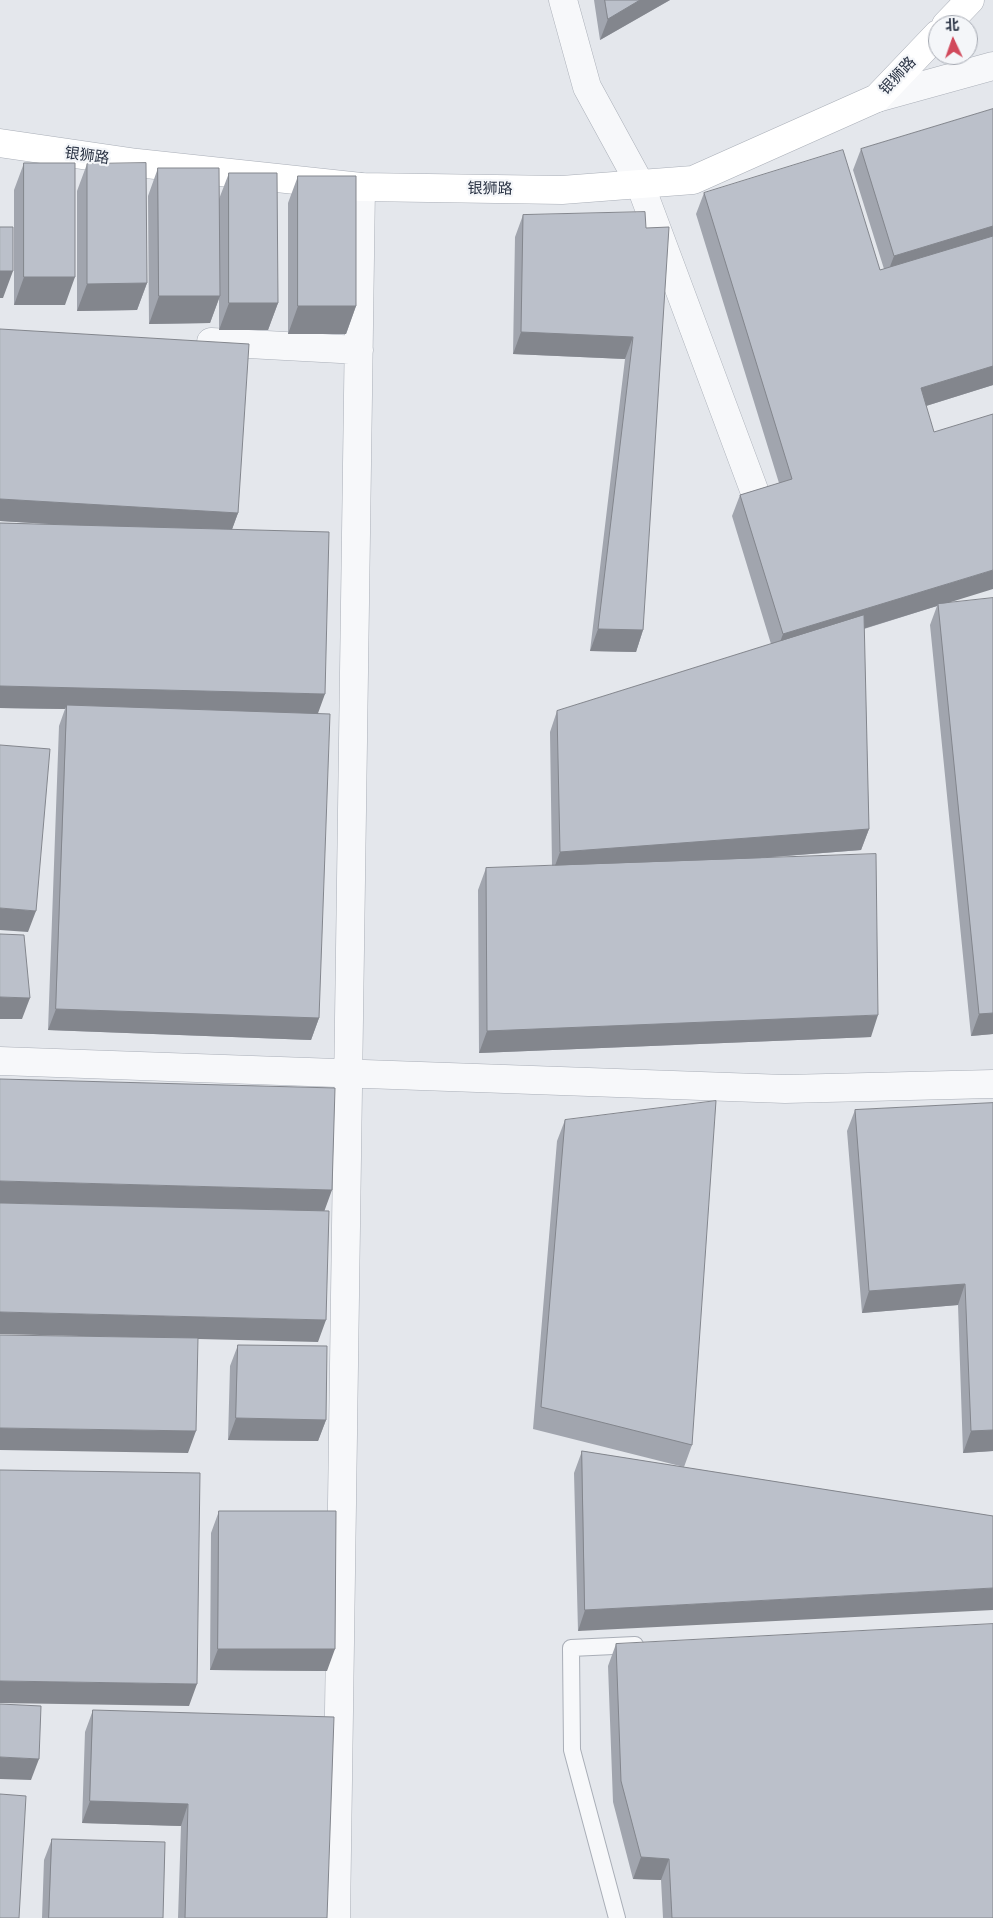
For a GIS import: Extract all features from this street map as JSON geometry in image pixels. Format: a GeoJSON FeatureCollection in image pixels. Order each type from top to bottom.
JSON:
{"type":"FeatureCollection","features":[{"type":"Feature","properties":{"kind":"main road"},"geometry":{"type":"LineString","coordinates":[[956,15],[970,0]]}},
{"type":"Feature","properties":{"kind":"main road","name":"银狮路"},"geometry":{"type":"LineString","coordinates":[[0,143],[137,163],[361,187],[562,190],[693,180],[877,98],[928,44]]}},
{"type":"Feature","properties":{"kind":"street"},"geometry":{"type":"LineString","coordinates":[[563,0],[587,87],[640,184],[754,490]]}},
{"type":"Feature","properties":{"kind":"street"},"geometry":{"type":"LineString","coordinates":[[877,98],[993,66]]}},
{"type":"Feature","properties":{"kind":"street"},"geometry":{"type":"LineString","coordinates":[[336,1918],[361,187]]}},
{"type":"Feature","properties":{"kind":"street"},"geometry":{"type":"LineString","coordinates":[[190,341],[359,350]]}},
{"type":"Feature","properties":{"kind":"street"},"geometry":{"type":"LineString","coordinates":[[0,1061],[349,1075],[785,1089],[993,1084]]}},
{"type":"Feature","properties":{"kind":"lane"},"geometry":{"type":"LineString","coordinates":[[618,1918],[572,1750],[571,1648],[649,1645]]}},
{"type":"Feature","properties":{"kind":"building"},"geometry":{"type":"Polygon","coordinates":[[[605,0],[640,0],[608,19],[605,0]]]}},
{"type":"Feature","properties":{"kind":"building"},"geometry":{"type":"Polygon","coordinates":[[[993,109],[993,226],[894,256],[861,149],[993,109]]]}},
{"type":"Feature","properties":{"kind":"building"},"geometry":{"type":"Polygon","coordinates":[[[843,150],[880,270],[993,236],[993,366],[921,388],[934,432],[993,414],[993,570],[783,634],[740,495],[792,479],[704,193],[843,150]]]}},
{"type":"Feature","properties":{"kind":"building"},"geometry":{"type":"Polygon","coordinates":[[[24,163],[75,163],[75,277],[24,277],[24,163]]]}},
{"type":"Feature","properties":{"kind":"building"},"geometry":{"type":"Polygon","coordinates":[[[146,163],[147,283],[87,284],[87,164],[146,163]]]}},
{"type":"Feature","properties":{"kind":"building"},"geometry":{"type":"Polygon","coordinates":[[[158,168],[219,168],[220,296],[159,296],[158,168]]]}},
{"type":"Feature","properties":{"kind":"building"},"geometry":{"type":"Polygon","coordinates":[[[229,173],[277,173],[278,303],[229,303],[229,173]]]}},
{"type":"Feature","properties":{"kind":"building"},"geometry":{"type":"Polygon","coordinates":[[[298,176],[356,176],[356,306],[298,306],[298,176]]]}},
{"type":"Feature","properties":{"kind":"building"},"geometry":{"type":"Polygon","coordinates":[[[645,212],[646,228],[669,227],[643,630],[598,629],[633,337],[521,332],[523,215],[645,212]]]}},
{"type":"Feature","properties":{"kind":"building"},"geometry":{"type":"Polygon","coordinates":[[[0,227],[13,227],[13,271],[0,271],[0,227]]]}},
{"type":"Feature","properties":{"kind":"building"},"geometry":{"type":"Polygon","coordinates":[[[0,329],[249,344],[238,513],[0,499],[0,329]]]}},
{"type":"Feature","properties":{"kind":"building"},"geometry":{"type":"Polygon","coordinates":[[[0,523],[329,532],[325,694],[0,686],[0,523]]]}},
{"type":"Feature","properties":{"kind":"building"},"geometry":{"type":"Polygon","coordinates":[[[993,598],[993,1013],[979,1014],[938,604],[993,598]]]}},
{"type":"Feature","properties":{"kind":"building"},"geometry":{"type":"Polygon","coordinates":[[[864,615],[869,829],[560,852],[557,711],[864,615]]]}},
{"type":"Feature","properties":{"kind":"building"},"geometry":{"type":"Polygon","coordinates":[[[67,705],[330,714],[319,1018],[56,1009],[67,705]]]}},
{"type":"Feature","properties":{"kind":"building"},"geometry":{"type":"Polygon","coordinates":[[[0,745],[50,749],[36,911],[0,908],[0,745]]]}},
{"type":"Feature","properties":{"kind":"building"},"geometry":{"type":"Polygon","coordinates":[[[876,854],[878,1015],[487,1031],[486,868],[876,854]]]}},
{"type":"Feature","properties":{"kind":"building"},"geometry":{"type":"Polygon","coordinates":[[[0,934],[24,935],[30,998],[0,997],[0,934]]]}},
{"type":"Feature","properties":{"kind":"building"},"geometry":{"type":"Polygon","coordinates":[[[0,1079],[335,1088],[332,1190],[0,1181],[0,1079]]]}},
{"type":"Feature","properties":{"kind":"building"},"geometry":{"type":"Polygon","coordinates":[[[716,1101],[692,1445],[541,1407],[565,1120],[716,1101]]]}},
{"type":"Feature","properties":{"kind":"building"},"geometry":{"type":"Polygon","coordinates":[[[993,1103],[993,1430],[971,1431],[965,1284],[869,1291],[855,1110],[993,1103]]]}},
{"type":"Feature","properties":{"kind":"building"},"geometry":{"type":"Polygon","coordinates":[[[0,1203],[329,1211],[326,1320],[0,1312],[0,1203]]]}},
{"type":"Feature","properties":{"kind":"building"},"geometry":{"type":"Polygon","coordinates":[[[0,1335],[198,1338],[196,1431],[0,1428],[0,1335]]]}},
{"type":"Feature","properties":{"kind":"building"},"geometry":{"type":"Polygon","coordinates":[[[238,1345],[327,1346],[326,1420],[236,1418],[238,1345]]]}},
{"type":"Feature","properties":{"kind":"building"},"geometry":{"type":"Polygon","coordinates":[[[582,1451],[993,1516],[993,1588],[585,1610],[582,1451]]]}},
{"type":"Feature","properties":{"kind":"building"},"geometry":{"type":"Polygon","coordinates":[[[0,1470],[200,1473],[197,1684],[0,1681],[0,1470]]]}},
{"type":"Feature","properties":{"kind":"building"},"geometry":{"type":"Polygon","coordinates":[[[219,1511],[336,1511],[335,1649],[218,1649],[219,1511]]]}},
{"type":"Feature","properties":{"kind":"building"},"geometry":{"type":"Polygon","coordinates":[[[993,1624],[993,1918],[672,1918],[669,1859],[641,1857],[621,1781],[616,1644],[993,1624]]]}},
{"type":"Feature","properties":{"kind":"building"},"geometry":{"type":"Polygon","coordinates":[[[0,1704],[41,1706],[39,1759],[0,1757],[0,1704]]]}},
{"type":"Feature","properties":{"kind":"building"},"geometry":{"type":"Polygon","coordinates":[[[93,1710],[334,1717],[327,1918],[185,1918],[188,1804],[90,1801],[93,1710]]]}},
{"type":"Feature","properties":{"kind":"building"},"geometry":{"type":"Polygon","coordinates":[[[0,1794],[26,1796],[19,1918],[0,1918],[0,1794]]]}},
{"type":"Feature","properties":{"kind":"building"},"geometry":{"type":"Polygon","coordinates":[[[52,1839],[165,1842],[163,1918],[49,1918],[52,1839]]]}}]}
